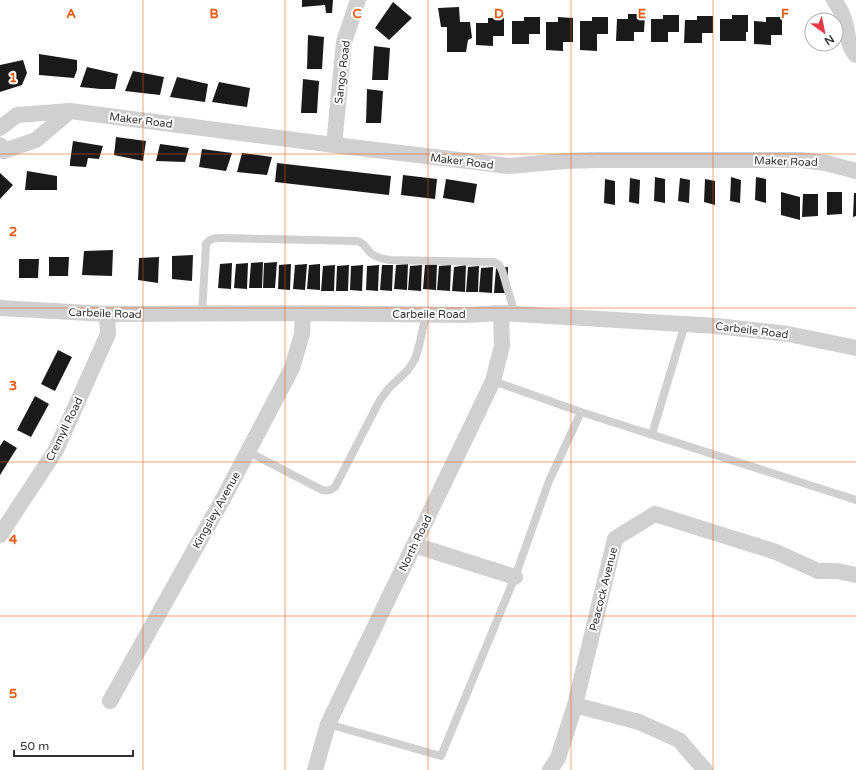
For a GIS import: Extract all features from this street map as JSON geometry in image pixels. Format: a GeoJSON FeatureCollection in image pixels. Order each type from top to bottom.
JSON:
{"type":"FeatureCollection","features":[{"type":"Feature","properties":{"kind":"street","name":"Sango Road"},"geometry":{"type":"LineString","coordinates":[[334,145],[344,42],[358,0]]}},
{"type":"Feature","properties":{"kind":"street"},"geometry":{"type":"LineString","coordinates":[[834,0],[844,20],[849,40],[856,55]]}},
{"type":"Feature","properties":{"kind":"street","name":"Maker Road"},"geometry":{"type":"LineString","coordinates":[[0,128],[17,116],[70,111],[473,163],[509,166],[597,160],[800,160],[826,163],[856,171]]}},
{"type":"Feature","properties":{"kind":"street"},"geometry":{"type":"LineString","coordinates":[[0,145],[4,151],[36,140],[70,111]]}},
{"type":"Feature","properties":{"kind":"street","name":"Carbeile Road"},"geometry":{"type":"LineString","coordinates":[[0,308],[107,314],[508,314],[717,326],[788,334],[856,348]]}},
{"type":"Feature","properties":{"kind":"street","name":"Kingsley Avenue"},"geometry":{"type":"LineString","coordinates":[[110,701],[224,497],[292,368],[302,334],[303,313]]}},
{"type":"Feature","properties":{"kind":"street","name":"Cremyll Road"},"geometry":{"type":"LineString","coordinates":[[0,535],[56,450],[108,334],[107,314]]}},
{"type":"Feature","properties":{"kind":"street","name":"North Road"},"geometry":{"type":"LineString","coordinates":[[315,770],[328,724],[493,381],[508,314]]}},
{"type":"Feature","properties":{"kind":"street","name":"Peacock Avenue"},"geometry":{"type":"LineString","coordinates":[[550,770],[558,758],[574,705],[615,538],[655,514],[776,552],[818,571],[837,571],[856,575]]}},
{"type":"Feature","properties":{"kind":"street"},"geometry":{"type":"LineString","coordinates":[[414,545],[515,577]]}},
{"type":"Feature","properties":{"kind":"street"},"geometry":{"type":"LineString","coordinates":[[574,705],[638,722],[679,740],[705,770]]}},
{"type":"Feature","properties":{"kind":"lane"},"geometry":{"type":"LineString","coordinates":[[202,314],[206,244],[208,240],[214,238],[357,241],[362,243],[378,258],[389,260],[494,262],[499,265],[502,270],[508,314]]}},
{"type":"Feature","properties":{"kind":"lane"},"geometry":{"type":"LineString","coordinates":[[248,451],[322,490],[327,491],[335,487],[380,400],[389,388],[408,370],[415,359],[426,314]]}},
{"type":"Feature","properties":{"kind":"lane"},"geometry":{"type":"LineString","coordinates":[[652,434],[685,324]]}},
{"type":"Feature","properties":{"kind":"lane"},"geometry":{"type":"LineString","coordinates":[[493,381],[581,412],[856,500]]}},
{"type":"Feature","properties":{"kind":"lane"},"geometry":{"type":"LineString","coordinates":[[328,724],[441,756],[515,577],[549,481],[581,412]]}},
{"type":"Feature","properties":{"kind":"building"},"geometry":{"type":"Polygon","coordinates":[[[302,0],[333,0],[332,13],[326,13],[325,5],[302,7],[302,0]]]}},
{"type":"Feature","properties":{"kind":"building"},"geometry":{"type":"Polygon","coordinates":[[[393,2],[412,18],[389,40],[375,28],[393,2]]]}},
{"type":"Feature","properties":{"kind":"building"},"geometry":{"type":"Polygon","coordinates":[[[459,7],[460,22],[470,22],[472,38],[468,40],[466,52],[447,52],[447,27],[441,27],[438,8],[459,7]]]}},
{"type":"Feature","properties":{"kind":"building"},"geometry":{"type":"Polygon","coordinates":[[[628,14],[645,14],[644,32],[634,32],[634,41],[616,41],[617,19],[628,19],[628,14]]]}},
{"type":"Feature","properties":{"kind":"building"},"geometry":{"type":"Polygon","coordinates":[[[663,15],[679,15],[679,32],[668,32],[668,42],[651,42],[651,19],[663,19],[663,15]]]}},
{"type":"Feature","properties":{"kind":"building"},"geometry":{"type":"Polygon","coordinates":[[[732,15],[748,15],[748,32],[746,32],[746,41],[720,41],[720,19],[732,19],[732,15]]]}},
{"type":"Feature","properties":{"kind":"building"},"geometry":{"type":"Polygon","coordinates":[[[697,16],[713,16],[713,33],[702,33],[702,43],[684,43],[685,20],[697,20],[697,16]]]}},
{"type":"Feature","properties":{"kind":"building"},"geometry":{"type":"Polygon","coordinates":[[[524,17],[540,17],[540,34],[529,34],[529,44],[512,44],[512,21],[524,21],[524,17]]]}},
{"type":"Feature","properties":{"kind":"building"},"geometry":{"type":"Polygon","coordinates":[[[558,17],[573,18],[573,42],[563,42],[563,51],[546,50],[546,22],[558,22],[558,17]]]}},
{"type":"Feature","properties":{"kind":"building"},"geometry":{"type":"Polygon","coordinates":[[[592,17],[608,17],[608,34],[597,34],[597,51],[580,50],[580,21],[592,21],[592,17]]]}},
{"type":"Feature","properties":{"kind":"building"},"geometry":{"type":"Polygon","coordinates":[[[766,17],[782,17],[782,35],[771,35],[771,45],[754,44],[754,21],[766,22],[766,17]]]}},
{"type":"Feature","properties":{"kind":"building"},"geometry":{"type":"Polygon","coordinates":[[[488,18],[504,18],[504,36],[493,36],[493,46],[476,45],[476,23],[488,23],[488,18]]]}},
{"type":"Feature","properties":{"kind":"building"},"geometry":{"type":"Polygon","coordinates":[[[308,35],[324,37],[322,69],[307,69],[308,35]]]}},
{"type":"Feature","properties":{"kind":"building"},"geometry":{"type":"Polygon","coordinates":[[[374,46],[390,48],[388,80],[372,80],[374,46]]]}},
{"type":"Feature","properties":{"kind":"building"},"geometry":{"type":"Polygon","coordinates":[[[39,54],[77,60],[77,70],[74,78],[39,75],[39,54]]]}},
{"type":"Feature","properties":{"kind":"building"},"geometry":{"type":"Polygon","coordinates":[[[23,60],[27,73],[22,85],[0,92],[0,65],[23,60]]]}},
{"type":"Feature","properties":{"kind":"building"},"geometry":{"type":"Polygon","coordinates":[[[87,67],[118,74],[115,89],[80,87],[87,67]]]}},
{"type":"Feature","properties":{"kind":"building"},"geometry":{"type":"Polygon","coordinates":[[[133,71],[164,77],[160,95],[125,91],[133,71]]]}},
{"type":"Feature","properties":{"kind":"building"},"geometry":{"type":"Polygon","coordinates":[[[177,77],[208,84],[205,102],[170,97],[177,77]]]}},
{"type":"Feature","properties":{"kind":"building"},"geometry":{"type":"Polygon","coordinates":[[[303,79],[319,81],[317,113],[301,113],[303,79]]]}},
{"type":"Feature","properties":{"kind":"building"},"geometry":{"type":"Polygon","coordinates":[[[219,82],[250,88],[247,107],[212,102],[219,82]]]}},
{"type":"Feature","properties":{"kind":"building"},"geometry":{"type":"Polygon","coordinates":[[[367,89],[383,91],[381,123],[366,123],[367,89]]]}},
{"type":"Feature","properties":{"kind":"building"},"geometry":{"type":"Polygon","coordinates":[[[116,137],[146,141],[143,161],[114,155],[116,137]]]}},
{"type":"Feature","properties":{"kind":"building"},"geometry":{"type":"Polygon","coordinates":[[[73,141],[103,146],[99,159],[88,158],[86,167],[70,166],[73,141]]]}},
{"type":"Feature","properties":{"kind":"building"},"geometry":{"type":"Polygon","coordinates":[[[160,144],[189,148],[185,162],[156,161],[160,144]]]}},
{"type":"Feature","properties":{"kind":"building"},"geometry":{"type":"Polygon","coordinates":[[[202,149],[232,153],[226,171],[199,167],[202,149]]]}},
{"type":"Feature","properties":{"kind":"building"},"geometry":{"type":"Polygon","coordinates":[[[242,153],[272,157],[267,175],[237,172],[242,153]]]}},
{"type":"Feature","properties":{"kind":"building"},"geometry":{"type":"Polygon","coordinates":[[[277,163],[391,176],[389,195],[275,182],[277,163]]]}},
{"type":"Feature","properties":{"kind":"building"},"geometry":{"type":"Polygon","coordinates":[[[27,171],[57,176],[57,190],[25,190],[27,171]]]}},
{"type":"Feature","properties":{"kind":"building"},"geometry":{"type":"Polygon","coordinates":[[[0,173],[13,185],[0,199],[0,173]]]}},
{"type":"Feature","properties":{"kind":"building"},"geometry":{"type":"Polygon","coordinates":[[[403,175],[437,179],[435,199],[401,195],[403,175]]]}},
{"type":"Feature","properties":{"kind":"building"},"geometry":{"type":"Polygon","coordinates":[[[655,177],[665,179],[665,203],[654,201],[655,177]]]}},
{"type":"Feature","properties":{"kind":"building"},"geometry":{"type":"Polygon","coordinates":[[[731,177],[741,180],[740,203],[730,201],[731,177]]]}},
{"type":"Feature","properties":{"kind":"building"},"geometry":{"type":"Polygon","coordinates":[[[756,177],[766,179],[766,203],[755,200],[756,177]]]}},
{"type":"Feature","properties":{"kind":"building"},"geometry":{"type":"Polygon","coordinates":[[[630,178],[640,180],[639,204],[629,202],[630,178]]]}},
{"type":"Feature","properties":{"kind":"building"},"geometry":{"type":"Polygon","coordinates":[[[680,178],[690,180],[689,203],[678,201],[680,178]]]}},
{"type":"Feature","properties":{"kind":"building"},"geometry":{"type":"Polygon","coordinates":[[[446,179],[477,184],[474,203],[443,198],[446,179]]]}},
{"type":"Feature","properties":{"kind":"building"},"geometry":{"type":"Polygon","coordinates":[[[605,179],[615,181],[615,205],[604,203],[605,179]]]}},
{"type":"Feature","properties":{"kind":"building"},"geometry":{"type":"Polygon","coordinates":[[[705,179],[715,181],[715,205],[704,202],[705,179]]]}},
{"type":"Feature","properties":{"kind":"building"},"geometry":{"type":"Polygon","coordinates":[[[781,192],[800,197],[800,220],[781,215],[781,192]]]}},
{"type":"Feature","properties":{"kind":"building"},"geometry":{"type":"Polygon","coordinates":[[[827,192],[842,192],[842,214],[827,215],[827,192]]]}},
{"type":"Feature","properties":{"kind":"building"},"geometry":{"type":"Polygon","coordinates":[[[854,193],[856,193],[856,216],[853,217],[854,193]]]}},
{"type":"Feature","properties":{"kind":"building"},"geometry":{"type":"Polygon","coordinates":[[[803,194],[818,194],[818,216],[802,217],[803,194]]]}},
{"type":"Feature","properties":{"kind":"building"},"geometry":{"type":"Polygon","coordinates":[[[113,250],[112,276],[82,275],[84,251],[113,250]]]}},
{"type":"Feature","properties":{"kind":"building"},"geometry":{"type":"Polygon","coordinates":[[[193,255],[192,281],[172,279],[172,256],[193,255]]]}},
{"type":"Feature","properties":{"kind":"building"},"geometry":{"type":"Polygon","coordinates":[[[49,257],[69,257],[68,276],[49,276],[49,257]]]}},
{"type":"Feature","properties":{"kind":"building"},"geometry":{"type":"Polygon","coordinates":[[[159,257],[158,283],[138,280],[139,258],[159,257]]]}},
{"type":"Feature","properties":{"kind":"building"},"geometry":{"type":"Polygon","coordinates":[[[19,259],[39,259],[38,278],[19,278],[19,259]]]}},
{"type":"Feature","properties":{"kind":"building"},"geometry":{"type":"Polygon","coordinates":[[[263,262],[262,288],[249,288],[251,263],[263,262]]]}},
{"type":"Feature","properties":{"kind":"building"},"geometry":{"type":"Polygon","coordinates":[[[277,262],[275,288],[263,288],[264,263],[277,262]]]}},
{"type":"Feature","properties":{"kind":"building"},"geometry":{"type":"Polygon","coordinates":[[[232,263],[231,289],[218,288],[220,264],[232,263]]]}},
{"type":"Feature","properties":{"kind":"building"},"geometry":{"type":"Polygon","coordinates":[[[248,263],[247,289],[234,288],[236,264],[248,263]]]}},
{"type":"Feature","properties":{"kind":"building"},"geometry":{"type":"Polygon","coordinates":[[[291,264],[290,290],[278,289],[279,265],[291,264]]]}},
{"type":"Feature","properties":{"kind":"building"},"geometry":{"type":"Polygon","coordinates":[[[307,264],[305,290],[293,289],[295,265],[307,264]]]}},
{"type":"Feature","properties":{"kind":"building"},"geometry":{"type":"Polygon","coordinates":[[[320,264],[320,290],[307,289],[309,265],[320,264]]]}},
{"type":"Feature","properties":{"kind":"building"},"geometry":{"type":"Polygon","coordinates":[[[408,264],[407,290],[394,289],[396,265],[408,264]]]}},
{"type":"Feature","properties":{"kind":"building"},"geometry":{"type":"Polygon","coordinates":[[[437,264],[436,290],[423,289],[425,265],[437,264]]]}},
{"type":"Feature","properties":{"kind":"building"},"geometry":{"type":"Polygon","coordinates":[[[335,265],[334,291],[321,291],[323,266],[335,265]]]}},
{"type":"Feature","properties":{"kind":"building"},"geometry":{"type":"Polygon","coordinates":[[[349,265],[348,291],[336,291],[337,266],[349,265]]]}},
{"type":"Feature","properties":{"kind":"building"},"geometry":{"type":"Polygon","coordinates":[[[363,265],[362,291],[350,290],[351,266],[363,265]]]}},
{"type":"Feature","properties":{"kind":"building"},"geometry":{"type":"Polygon","coordinates":[[[379,265],[378,291],[366,290],[367,266],[379,265]]]}},
{"type":"Feature","properties":{"kind":"building"},"geometry":{"type":"Polygon","coordinates":[[[382,265],[393,265],[392,291],[380,290],[382,265]]]}},
{"type":"Feature","properties":{"kind":"building"},"geometry":{"type":"Polygon","coordinates":[[[422,265],[421,291],[408,290],[410,266],[422,265]]]}},
{"type":"Feature","properties":{"kind":"building"},"geometry":{"type":"Polygon","coordinates":[[[451,265],[450,291],[437,290],[439,266],[451,265]]]}},
{"type":"Feature","properties":{"kind":"building"},"geometry":{"type":"Polygon","coordinates":[[[466,265],[465,292],[452,291],[454,267],[466,265]]]}},
{"type":"Feature","properties":{"kind":"building"},"geometry":{"type":"Polygon","coordinates":[[[479,266],[478,292],[466,292],[468,267],[479,266]]]}},
{"type":"Feature","properties":{"kind":"building"},"geometry":{"type":"Polygon","coordinates":[[[493,267],[492,293],[479,292],[481,268],[493,267]]]}},
{"type":"Feature","properties":{"kind":"building"},"geometry":{"type":"Polygon","coordinates":[[[508,267],[507,293],[494,293],[496,268],[508,267]]]}},
{"type":"Feature","properties":{"kind":"building"},"geometry":{"type":"Polygon","coordinates":[[[58,350],[72,357],[55,391],[41,384],[58,350]]]}},
{"type":"Feature","properties":{"kind":"building"},"geometry":{"type":"Polygon","coordinates":[[[35,396],[49,404],[31,437],[17,430],[35,396]]]}},
{"type":"Feature","properties":{"kind":"building"},"geometry":{"type":"Polygon","coordinates":[[[4,440],[17,448],[0,475],[0,446],[4,440]]]}}]}
